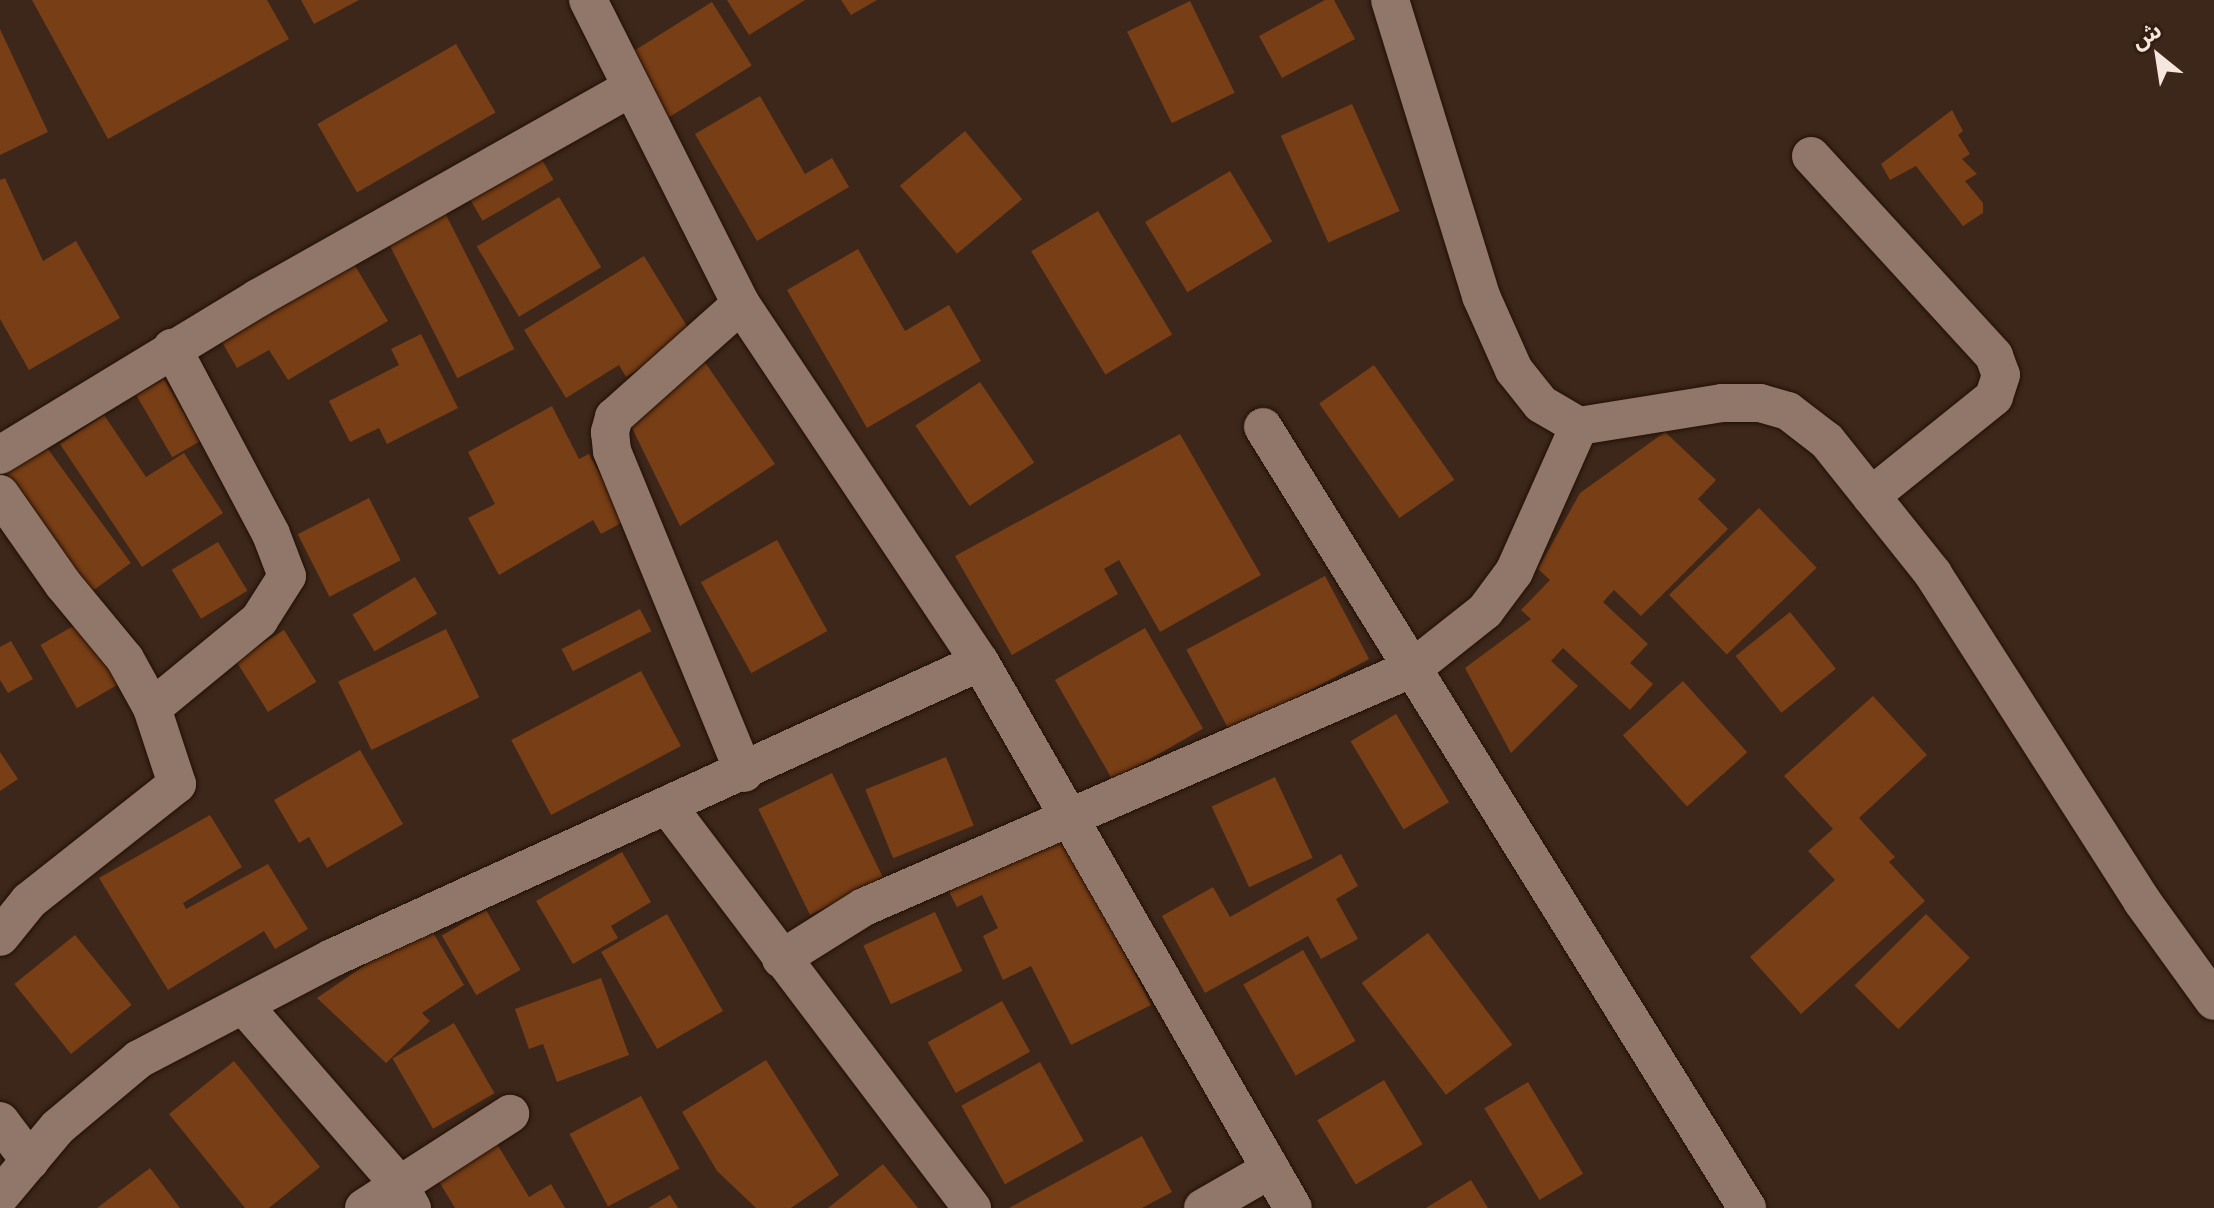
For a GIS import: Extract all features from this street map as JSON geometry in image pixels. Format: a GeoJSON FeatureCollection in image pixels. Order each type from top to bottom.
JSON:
{"type":"FeatureCollection","features":[{"type":"Feature","properties":{"kind":"street"},"geometry":{"type":"LineString","coordinates":[[588,0],[741,304],[980,662],[1067,820],[1293,1208]]}},
{"type":"Feature","properties":{"kind":"street"},"geometry":{"type":"LineString","coordinates":[[1390,0],[1481,296],[1514,370],[1541,404],[1579,426],[1722,403],[1760,403],[1788,411],[1827,441],[1933,574],[2142,901],[2214,1001]]}},
{"type":"Feature","properties":{"kind":"street"},"geometry":{"type":"LineString","coordinates":[[0,455],[172,348],[631,88]]}},
{"type":"Feature","properties":{"kind":"street"},"geometry":{"type":"LineString","coordinates":[[1811,156],[1994,356],[2001,375],[1994,397],[1871,496]]}},
{"type":"Feature","properties":{"kind":"street"},"geometry":{"type":"LineString","coordinates":[[741,304],[614,417],[610,432],[612,451],[744,773]]}},
{"type":"Feature","properties":{"kind":"street"},"geometry":{"type":"LineString","coordinates":[[152,708],[259,620],[287,576],[271,534],[172,348]]}},
{"type":"Feature","properties":{"kind":"street"},"geometry":{"type":"LineString","coordinates":[[781,959],[864,907],[1413,668],[1485,611],[1514,572],[1579,426]]}},
{"type":"Feature","properties":{"kind":"street"},"geometry":{"type":"LineString","coordinates":[[1263,427],[1747,1208]]}},
{"type":"Feature","properties":{"kind":"street"},"geometry":{"type":"LineString","coordinates":[[0,494],[63,584],[125,659],[152,708],[177,784],[29,901],[0,937]]}},
{"type":"Feature","properties":{"kind":"street"},"geometry":{"type":"LineString","coordinates":[[0,1196],[58,1127],[139,1059],[245,1007],[332,958],[669,808],[980,662]]}},
{"type":"Feature","properties":{"kind":"street"},"geometry":{"type":"LineString","coordinates":[[669,808],[972,1208]]}},
{"type":"Feature","properties":{"kind":"street"},"geometry":{"type":"LineString","coordinates":[[245,1007],[405,1195]]}},
{"type":"Feature","properties":{"kind":"street"},"geometry":{"type":"LineString","coordinates":[[364,1208],[405,1195],[510,1114]]}},
{"type":"Feature","properties":{"kind":"street"},"geometry":{"type":"LineString","coordinates":[[0,1121],[30,1161]]}},
{"type":"Feature","properties":{"kind":"street"},"geometry":{"type":"LineString","coordinates":[[1203,1208],[1271,1169]]}},
{"type":"Feature","properties":{"kind":"building"},"geometry":{"type":"Polygon","coordinates":[[[32,0],[267,0],[289,39],[108,139],[32,0]]]}},
{"type":"Feature","properties":{"kind":"building"},"geometry":{"type":"Polygon","coordinates":[[[301,0],[359,0],[314,24],[301,0]]]}},
{"type":"Feature","properties":{"kind":"building"},"geometry":{"type":"Polygon","coordinates":[[[727,0],[805,0],[749,35],[727,0]]]}},
{"type":"Feature","properties":{"kind":"building"},"geometry":{"type":"Polygon","coordinates":[[[841,0],[877,0],[851,15],[841,0]]]}},
{"type":"Feature","properties":{"kind":"building"},"geometry":{"type":"Polygon","coordinates":[[[1325,0],[1334,0],[1355,39],[1282,78],[1259,36],[1325,0]]]}},
{"type":"Feature","properties":{"kind":"building"},"geometry":{"type":"Polygon","coordinates":[[[1190,1],[1235,93],[1172,123],[1127,32],[1190,1]]]}},
{"type":"Feature","properties":{"kind":"building"},"geometry":{"type":"Polygon","coordinates":[[[712,2],[752,66],[669,118],[629,54],[712,2]]]}},
{"type":"Feature","properties":{"kind":"building"},"geometry":{"type":"Polygon","coordinates":[[[0,29],[48,132],[0,155],[0,29]]]}},
{"type":"Feature","properties":{"kind":"building"},"geometry":{"type":"Polygon","coordinates":[[[456,44],[496,112],[357,192],[317,124],[456,44]]]}},
{"type":"Feature","properties":{"kind":"building"},"geometry":{"type":"Polygon","coordinates":[[[760,96],[805,174],[832,158],[849,187],[757,241],[695,134],[760,96]]]}},
{"type":"Feature","properties":{"kind":"building"},"geometry":{"type":"Polygon","coordinates":[[[1352,104],[1400,211],[1328,243],[1281,136],[1352,104]]]}},
{"type":"Feature","properties":{"kind":"building"},"geometry":{"type":"Polygon","coordinates":[[[1952,110],[1963,131],[1958,135],[1970,154],[1962,159],[1977,174],[1965,181],[1983,203],[1983,213],[1963,226],[1916,166],[1890,180],[1881,164],[1952,110]]]}},
{"type":"Feature","properties":{"kind":"building"},"geometry":{"type":"Polygon","coordinates":[[[965,131],[1022,199],[957,254],[900,186],[965,131]]]}},
{"type":"Feature","properties":{"kind":"building"},"geometry":{"type":"Polygon","coordinates":[[[534,146],[554,180],[482,221],[463,187],[534,146]]]}},
{"type":"Feature","properties":{"kind":"building"},"geometry":{"type":"Polygon","coordinates":[[[1230,171],[1272,241],[1187,292],[1145,222],[1230,171]]]}},
{"type":"Feature","properties":{"kind":"building"},"geometry":{"type":"Polygon","coordinates":[[[5,178],[43,261],[76,241],[120,318],[29,370],[0,319],[0,180],[5,178]]]}},
{"type":"Feature","properties":{"kind":"building"},"geometry":{"type":"Polygon","coordinates":[[[559,197],[601,267],[519,317],[477,246],[559,197]]]}},
{"type":"Feature","properties":{"kind":"building"},"geometry":{"type":"Polygon","coordinates":[[[444,211],[514,349],[457,378],[387,240],[444,211]]]}},
{"type":"Feature","properties":{"kind":"building"},"geometry":{"type":"Polygon","coordinates":[[[1098,211],[1172,334],[1105,375],[1031,251],[1098,211]]]}},
{"type":"Feature","properties":{"kind":"building"},"geometry":{"type":"Polygon","coordinates":[[[858,249],[905,331],[949,305],[981,361],[867,428],[787,290],[858,249]]]}},
{"type":"Feature","properties":{"kind":"building"},"geometry":{"type":"Polygon","coordinates":[[[644,256],[693,336],[626,377],[619,365],[566,398],[524,330],[644,256]]]}},
{"type":"Feature","properties":{"kind":"building"},"geometry":{"type":"Polygon","coordinates":[[[351,259],[388,321],[288,380],[269,350],[237,368],[219,337],[351,259]]]}},
{"type":"Feature","properties":{"kind":"building"},"geometry":{"type":"Polygon","coordinates":[[[421,334],[458,408],[387,444],[379,428],[350,442],[329,401],[399,365],[391,349],[421,334]]]}},
{"type":"Feature","properties":{"kind":"building"},"geometry":{"type":"Polygon","coordinates":[[[702,358],[775,464],[680,526],[631,426],[702,358]]]}},
{"type":"Feature","properties":{"kind":"building"},"geometry":{"type":"Polygon","coordinates":[[[1374,365],[1454,480],[1399,518],[1319,403],[1374,365]]]}},
{"type":"Feature","properties":{"kind":"building"},"geometry":{"type":"Polygon","coordinates":[[[164,379],[200,441],[172,457],[136,395],[164,379]]]}},
{"type":"Feature","properties":{"kind":"building"},"geometry":{"type":"Polygon","coordinates":[[[980,382],[1034,462],[970,506],[915,426],[980,382]]]}},
{"type":"Feature","properties":{"kind":"building"},"geometry":{"type":"Polygon","coordinates":[[[552,406],[579,459],[589,454],[625,521],[601,534],[593,520],[499,575],[468,518],[495,504],[468,452],[552,406]]]}},
{"type":"Feature","properties":{"kind":"building"},"geometry":{"type":"Polygon","coordinates":[[[104,415],[146,477],[184,453],[223,513],[142,567],[60,444],[104,415]]]}},
{"type":"Feature","properties":{"kind":"building"},"geometry":{"type":"Polygon","coordinates":[[[1665,432],[1716,480],[1698,499],[1728,529],[1641,616],[1614,590],[1603,602],[1648,644],[1630,663],[1653,684],[1630,710],[1563,648],[1551,661],[1578,686],[1511,753],[1465,668],[1531,619],[1521,610],[1550,580],[1538,569],[1580,493],[1665,432]]]}},
{"type":"Feature","properties":{"kind":"building"},"geometry":{"type":"Polygon","coordinates":[[[1180,434],[1261,575],[1160,632],[1119,560],[1104,569],[1118,594],[1012,655],[955,556],[1180,434]]]}},
{"type":"Feature","properties":{"kind":"building"},"geometry":{"type":"Polygon","coordinates":[[[45,445],[131,563],[86,595],[1,477],[45,445]]]}},
{"type":"Feature","properties":{"kind":"building"},"geometry":{"type":"Polygon","coordinates":[[[369,498],[401,560],[329,597],[298,534],[369,498]]]}},
{"type":"Feature","properties":{"kind":"building"},"geometry":{"type":"Polygon","coordinates":[[[1759,508],[1817,568],[1727,655],[1669,595],[1759,508]]]}},
{"type":"Feature","properties":{"kind":"building"},"geometry":{"type":"Polygon","coordinates":[[[777,540],[827,631],[751,673],[701,582],[777,540]]]}},
{"type":"Feature","properties":{"kind":"building"},"geometry":{"type":"Polygon","coordinates":[[[218,542],[247,591],[201,619],[172,570],[218,542]]]}},
{"type":"Feature","properties":{"kind":"building"},"geometry":{"type":"Polygon","coordinates":[[[1325,576],[1369,659],[1231,733],[1186,650],[1325,576]]]}},
{"type":"Feature","properties":{"kind":"building"},"geometry":{"type":"Polygon","coordinates":[[[415,577],[437,614],[375,651],[352,615],[415,577]]]}},
{"type":"Feature","properties":{"kind":"building"},"geometry":{"type":"Polygon","coordinates":[[[640,609],[651,631],[573,671],[562,649],[640,609]]]}},
{"type":"Feature","properties":{"kind":"building"},"geometry":{"type":"Polygon","coordinates":[[[1790,612],[1836,669],[1782,713],[1736,656],[1790,612]]]}},
{"type":"Feature","properties":{"kind":"building"},"geometry":{"type":"Polygon","coordinates":[[[82,621],[118,684],[77,708],[40,645],[82,621]]]}},
{"type":"Feature","properties":{"kind":"building"},"geometry":{"type":"Polygon","coordinates":[[[1145,628],[1203,728],[1113,780],[1055,680],[1145,628]]]}},
{"type":"Feature","properties":{"kind":"building"},"geometry":{"type":"Polygon","coordinates":[[[446,629],[479,697],[371,750],[338,682],[446,629]]]}},
{"type":"Feature","properties":{"kind":"building"},"geometry":{"type":"Polygon","coordinates":[[[284,630],[316,682],[268,712],[236,660],[284,630]]]}},
{"type":"Feature","properties":{"kind":"building"},"geometry":{"type":"Polygon","coordinates":[[[11,641],[33,679],[8,693],[0,680],[0,647],[11,641]]]}},
{"type":"Feature","properties":{"kind":"building"},"geometry":{"type":"Polygon","coordinates":[[[641,671],[681,746],[551,815],[511,740],[641,671]]]}},
{"type":"Feature","properties":{"kind":"building"},"geometry":{"type":"Polygon","coordinates":[[[1683,681],[1747,752],[1687,807],[1623,735],[1683,681]]]}},
{"type":"Feature","properties":{"kind":"building"},"geometry":{"type":"Polygon","coordinates":[[[1873,696],[1927,755],[1859,818],[1895,857],[1889,862],[1925,901],[1801,1014],[1750,957],[1835,880],[1808,851],[1833,829],[1784,776],[1873,696]]]}},
{"type":"Feature","properties":{"kind":"building"},"geometry":{"type":"Polygon","coordinates":[[[1396,714],[1449,802],[1404,830],[1351,741],[1396,714]]]}},
{"type":"Feature","properties":{"kind":"building"},"geometry":{"type":"Polygon","coordinates":[[[360,750],[403,824],[327,868],[309,837],[299,843],[274,800],[360,750]]]}},
{"type":"Feature","properties":{"kind":"building"},"geometry":{"type":"Polygon","coordinates":[[[0,752],[18,779],[0,791],[0,752]]]}},
{"type":"Feature","properties":{"kind":"building"},"geometry":{"type":"Polygon","coordinates":[[[946,757],[974,826],[893,858],[865,790],[946,757]]]}},
{"type":"Feature","properties":{"kind":"building"},"geometry":{"type":"Polygon","coordinates":[[[832,773],[884,879],[810,915],[758,809],[832,773]]]}},
{"type":"Feature","properties":{"kind":"building"},"geometry":{"type":"Polygon","coordinates":[[[1275,777],[1313,858],[1249,887],[1212,807],[1275,777]]]}},
{"type":"Feature","properties":{"kind":"building"},"geometry":{"type":"Polygon","coordinates":[[[210,815],[242,867],[183,903],[186,909],[268,864],[308,929],[275,949],[264,931],[168,990],[99,878],[210,815]]]}},
{"type":"Feature","properties":{"kind":"building"},"geometry":{"type":"Polygon","coordinates":[[[1061,831],[1151,1005],[1071,1045],[1031,966],[1003,980],[983,936],[998,928],[982,895],[957,907],[947,888],[1061,831]]]}},
{"type":"Feature","properties":{"kind":"building"},"geometry":{"type":"Polygon","coordinates":[[[622,852],[651,902],[611,926],[618,938],[573,964],[536,901],[622,852]]]}},
{"type":"Feature","properties":{"kind":"building"},"geometry":{"type":"Polygon","coordinates":[[[1341,854],[1358,886],[1336,899],[1358,939],[1321,959],[1308,936],[1205,993],[1162,916],[1213,887],[1230,917],[1341,854]]]}},
{"type":"Feature","properties":{"kind":"building"},"geometry":{"type":"Polygon","coordinates":[[[486,910],[520,970],[476,995],[442,936],[486,910]]]}},
{"type":"Feature","properties":{"kind":"building"},"geometry":{"type":"Polygon","coordinates":[[[935,912],[962,971],[891,1004],[863,945],[935,912]]]}},
{"type":"Feature","properties":{"kind":"building"},"geometry":{"type":"Polygon","coordinates":[[[667,914],[723,1011],[657,1049],[601,952],[667,914]]]}},
{"type":"Feature","properties":{"kind":"building"},"geometry":{"type":"Polygon","coordinates":[[[1926,914],[1970,958],[1898,1029],[1855,985],[1926,914]]]}},
{"type":"Feature","properties":{"kind":"building"},"geometry":{"type":"Polygon","coordinates":[[[431,929],[464,985],[422,1013],[430,1021],[386,1063],[317,998],[374,959],[431,929]]]}},
{"type":"Feature","properties":{"kind":"building"},"geometry":{"type":"Polygon","coordinates":[[[1428,933],[1512,1045],[1446,1095],[1362,983],[1428,933]]]}},
{"type":"Feature","properties":{"kind":"building"},"geometry":{"type":"Polygon","coordinates":[[[75,935],[132,1005],[71,1054],[14,984],[75,935]]]}},
{"type":"Feature","properties":{"kind":"building"},"geometry":{"type":"Polygon","coordinates":[[[1303,950],[1356,1041],[1296,1075],[1243,985],[1303,950]]]}},
{"type":"Feature","properties":{"kind":"building"},"geometry":{"type":"Polygon","coordinates":[[[601,978],[629,1055],[557,1082],[543,1044],[529,1049],[515,1009],[601,978]]]}},
{"type":"Feature","properties":{"kind":"building"},"geometry":{"type":"Polygon","coordinates":[[[1002,1001],[1030,1052],[956,1093],[928,1042],[1002,1001]]]}},
{"type":"Feature","properties":{"kind":"building"},"geometry":{"type":"Polygon","coordinates":[[[454,1023],[494,1093],[433,1129],[393,1058],[454,1023]]]}},
{"type":"Feature","properties":{"kind":"building"},"geometry":{"type":"Polygon","coordinates":[[[766,1060],[839,1175],[791,1208],[756,1208],[717,1171],[682,1112],[766,1060]]]}},
{"type":"Feature","properties":{"kind":"building"},"geometry":{"type":"Polygon","coordinates":[[[234,1061],[320,1167],[269,1208],[245,1208],[169,1114],[234,1061]]]}},
{"type":"Feature","properties":{"kind":"building"},"geometry":{"type":"Polygon","coordinates":[[[1040,1062],[1084,1141],[1005,1184],[961,1106],[1040,1062]]]}},
{"type":"Feature","properties":{"kind":"building"},"geometry":{"type":"Polygon","coordinates":[[[1384,1080],[1423,1144],[1356,1184],[1317,1120],[1384,1080]]]}},
{"type":"Feature","properties":{"kind":"building"},"geometry":{"type":"Polygon","coordinates":[[[1528,1082],[1583,1174],[1539,1200],[1484,1108],[1528,1082]]]}},
{"type":"Feature","properties":{"kind":"building"},"geometry":{"type":"Polygon","coordinates":[[[641,1096],[679,1168],[608,1206],[569,1134],[641,1096]]]}},
{"type":"Feature","properties":{"kind":"building"},"geometry":{"type":"Polygon","coordinates":[[[1142,1136],[1172,1192],[1142,1208],[1009,1208],[1142,1136]]]}},
{"type":"Feature","properties":{"kind":"building"},"geometry":{"type":"Polygon","coordinates":[[[497,1144],[529,1197],[551,1184],[565,1208],[455,1208],[438,1180],[497,1144]]]}},
{"type":"Feature","properties":{"kind":"building"},"geometry":{"type":"Polygon","coordinates":[[[883,1164],[918,1208],[828,1208],[883,1164]]]}},
{"type":"Feature","properties":{"kind":"building"},"geometry":{"type":"Polygon","coordinates":[[[150,1168],[180,1208],[97,1208],[150,1168]]]}},
{"type":"Feature","properties":{"kind":"building"},"geometry":{"type":"Polygon","coordinates":[[[1471,1180],[1488,1208],[1426,1208],[1471,1180]]]}},
{"type":"Feature","properties":{"kind":"building"},"geometry":{"type":"Polygon","coordinates":[[[670,1195],[678,1208],[648,1208],[670,1195]]]}}]}
